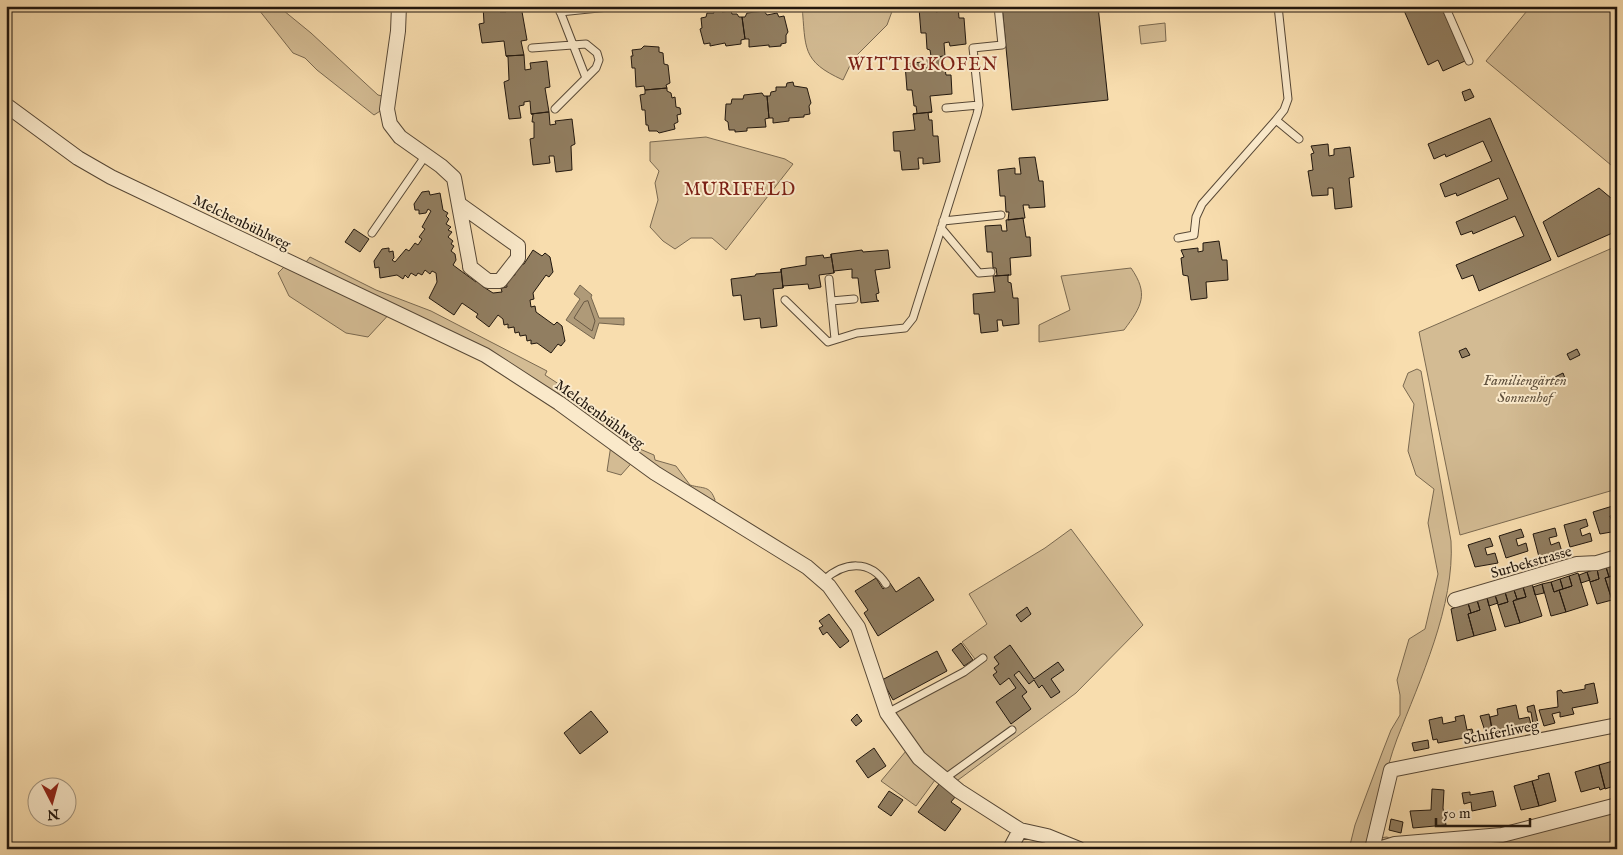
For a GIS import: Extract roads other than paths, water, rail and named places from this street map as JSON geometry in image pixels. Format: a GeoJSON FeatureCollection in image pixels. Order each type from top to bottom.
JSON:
{"type":"FeatureCollection","features":[{"type":"Feature","properties":{"kind":"street"},"geometry":{"type":"LineString","coordinates":[[398,6],[398,31],[386,109],[390,124],[400,137],[454,178],[470,266],[488,281],[500,281],[518,258],[518,246],[459,204]]}},
{"type":"Feature","properties":{"kind":"street","name":"Melchenbühlweg"},"geometry":{"type":"LineString","coordinates":[[6,105],[78,158],[111,177],[504,366],[655,473],[807,567],[824,580],[858,627],[887,713],[910,748],[944,780],[1020,830],[1053,838],[1079,849]]}},
{"type":"Feature","properties":{"kind":"street","name":"Surbekstrasse"},"geometry":{"type":"LineString","coordinates":[[1455,600],[1577,564],[1597,563],[1617,557]]}},
{"type":"Feature","properties":{"kind":"street","name":"Schiferliweg"},"geometry":{"type":"LineString","coordinates":[[1372,849],[1391,770],[1617,725]]}},
{"type":"Feature","properties":{"kind":"street"},"geometry":{"type":"LineString","coordinates":[[1378,849],[1395,844],[1502,835],[1617,805]]}},
{"type":"Feature","properties":{"kind":"street"},"geometry":{"type":"LineString","coordinates":[[1010,849],[1020,830]]}},
{"type":"Feature","properties":{"kind":"lane"},"geometry":{"type":"LineString","coordinates":[[586,78],[559,9],[618,6]]}},
{"type":"Feature","properties":{"kind":"lane"},"geometry":{"type":"LineString","coordinates":[[786,300],[828,342],[857,333],[906,328],[913,318],[979,105],[973,48],[1002,45],[998,6]]}},
{"type":"Feature","properties":{"kind":"lane"},"geometry":{"type":"LineString","coordinates":[[1178,238],[1194,235],[1196,217],[1202,204],[1284,110],[1288,99],[1278,6]]}},
{"type":"Feature","properties":{"kind":"lane"},"geometry":{"type":"LineString","coordinates":[[1445,6],[1469,61]]}},
{"type":"Feature","properties":{"kind":"lane"},"geometry":{"type":"LineString","coordinates":[[532,48],[586,44],[597,53],[599,60],[596,68],[555,109]]}},
{"type":"Feature","properties":{"kind":"lane"},"geometry":{"type":"LineString","coordinates":[[946,108],[979,105]]}},
{"type":"Feature","properties":{"kind":"lane"},"geometry":{"type":"LineString","coordinates":[[1276,120],[1299,139]]}},
{"type":"Feature","properties":{"kind":"lane"},"geometry":{"type":"LineString","coordinates":[[372,233],[426,155]]}},
{"type":"Feature","properties":{"kind":"lane"},"geometry":{"type":"LineString","coordinates":[[942,224],[1002,215]]}},
{"type":"Feature","properties":{"kind":"lane"},"geometry":{"type":"LineString","coordinates":[[942,224],[979,273],[991,272]]}},
{"type":"Feature","properties":{"kind":"lane"},"geometry":{"type":"LineString","coordinates":[[829,279],[835,339]]}},
{"type":"Feature","properties":{"kind":"lane"},"geometry":{"type":"LineString","coordinates":[[832,301],[854,299]]}},
{"type":"Feature","properties":{"kind":"lane"},"geometry":{"type":"LineString","coordinates":[[824,580],[838,569],[858,565],[876,572],[886,584]]}},
{"type":"Feature","properties":{"kind":"lane"},"geometry":{"type":"LineString","coordinates":[[887,713],[964,672],[983,658]]}},
{"type":"Feature","properties":{"kind":"lane"},"geometry":{"type":"LineString","coordinates":[[944,780],[1012,730]]}},
{"type":"Feature","properties":{"kind":"water"},"geometry":{"type":"Polygon","coordinates":[[[580,285],[592,295],[591,297],[599,318],[624,318],[624,325],[599,323],[594,339],[566,320],[580,299],[574,294],[580,285]]]}},
{"type":"Feature","properties":{"kind":"district","name":"WITTIGKOFEN"},"geometry":{"type":"Point","coordinates":[923,64]}},
{"type":"Feature","properties":{"kind":"district","name":"MURIFELD"},"geometry":{"type":"Point","coordinates":[740,189]}},
{"type":"Feature","properties":{"kind":"park label","name":"Familiengärten Sonnenhof"},"geometry":{"type":"Point","coordinates":[1525,388]}}]}
